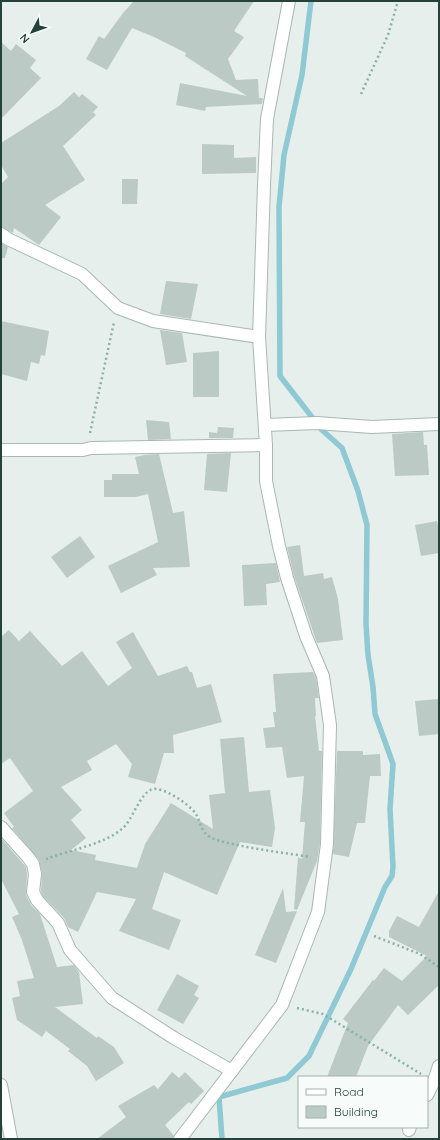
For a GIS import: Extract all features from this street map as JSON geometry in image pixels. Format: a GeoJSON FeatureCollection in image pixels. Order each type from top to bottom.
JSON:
{"type":"FeatureCollection","features":[{"type":"Feature","properties":{"kind":"street"},"geometry":{"type":"LineString","coordinates":[[180,1139],[282,1005],[318,912],[325,858],[330,725],[323,676],[306,636],[287,578],[266,481],[266,445],[259,337],[267,119],[289,1]]}},
{"type":"Feature","properties":{"kind":"street"},"geometry":{"type":"LineString","coordinates":[[1,234],[8,239],[82,274],[118,308],[153,321],[259,337]]}},
{"type":"Feature","properties":{"kind":"street"},"geometry":{"type":"LineString","coordinates":[[265,425],[318,423],[372,427],[439,424]]}},
{"type":"Feature","properties":{"kind":"street"},"geometry":{"type":"LineString","coordinates":[[1,450],[83,450],[91,448],[266,445]]}},
{"type":"Feature","properties":{"kind":"street"},"geometry":{"type":"LineString","coordinates":[[1,827],[33,864],[35,874],[33,892],[36,900],[58,923],[70,950],[112,998],[174,1038],[232,1071]]}},
{"type":"Feature","properties":{"kind":"street"},"geometry":{"type":"LineString","coordinates":[[428,1093],[439,1066]]}},
{"type":"Feature","properties":{"kind":"street"},"geometry":{"type":"LineString","coordinates":[[1,1085],[11,1139]]}},
{"type":"Feature","properties":{"kind":"path"},"geometry":{"type":"LineString","coordinates":[[361,94],[388,35],[398,1]]}},
{"type":"Feature","properties":{"kind":"path"},"geometry":{"type":"LineString","coordinates":[[91,448],[89,438],[118,308]]}},
{"type":"Feature","properties":{"kind":"path"},"geometry":{"type":"LineString","coordinates":[[33,864],[59,854],[85,847],[121,829],[129,822],[145,793],[153,789],[163,790],[188,805],[196,815],[204,832],[220,841],[253,849],[325,858]]}},
{"type":"Feature","properties":{"kind":"path"},"geometry":{"type":"LineString","coordinates":[[374,936],[420,954],[439,967]]}},
{"type":"Feature","properties":{"kind":"path"},"geometry":{"type":"LineString","coordinates":[[282,1005],[323,1014],[425,1076]]}},
{"type":"Feature","properties":{"kind":"building"},"geometry":{"type":"Polygon","coordinates":[[[134,1],[254,1],[234,31],[244,37],[228,59],[236,80],[258,79],[259,98],[263,98],[262,104],[206,107],[205,111],[176,105],[180,83],[247,96],[185,56],[186,53],[132,28],[107,70],[86,59],[99,36],[104,39],[134,1]]]}},
{"type":"Feature","properties":{"kind":"building"},"geometry":{"type":"Polygon","coordinates":[[[1,42],[11,51],[16,44],[36,60],[30,68],[41,78],[1,119],[1,42]]]}},
{"type":"Feature","properties":{"kind":"building"},"geometry":{"type":"Polygon","coordinates":[[[74,92],[79,97],[82,94],[98,107],[93,112],[96,115],[63,146],[85,180],[45,205],[61,217],[39,245],[14,228],[13,233],[1,227],[1,184],[8,177],[1,165],[1,143],[59,106],[74,92]]]}},
{"type":"Feature","properties":{"kind":"building"},"geometry":{"type":"Polygon","coordinates":[[[202,144],[234,145],[234,158],[256,157],[256,173],[202,174],[202,144]]]}},
{"type":"Feature","properties":{"kind":"building"},"geometry":{"type":"Polygon","coordinates":[[[122,179],[138,179],[137,204],[122,204],[122,179]]]}},
{"type":"Feature","properties":{"kind":"building"},"geometry":{"type":"Polygon","coordinates":[[[1,243],[8,247],[5,258],[1,258],[1,243]]]}},
{"type":"Feature","properties":{"kind":"building"},"geometry":{"type":"Polygon","coordinates":[[[166,281],[198,284],[191,319],[160,314],[166,281]]]}},
{"type":"Feature","properties":{"kind":"building"},"geometry":{"type":"Polygon","coordinates":[[[1,321],[49,331],[45,356],[41,355],[39,364],[31,362],[27,381],[1,374],[1,321]]]}},
{"type":"Feature","properties":{"kind":"building"},"geometry":{"type":"Polygon","coordinates":[[[160,330],[182,333],[187,362],[166,365],[160,330]]]}},
{"type":"Feature","properties":{"kind":"building"},"geometry":{"type":"Polygon","coordinates":[[[219,351],[219,397],[193,397],[193,353],[219,351]]]}},
{"type":"Feature","properties":{"kind":"building"},"geometry":{"type":"Polygon","coordinates":[[[146,420],[169,422],[171,439],[148,440],[146,420]]]}},
{"type":"Feature","properties":{"kind":"building"},"geometry":{"type":"Polygon","coordinates":[[[218,427],[234,428],[233,438],[209,438],[209,432],[217,433],[218,427]]]}},
{"type":"Feature","properties":{"kind":"building"},"geometry":{"type":"Polygon","coordinates":[[[423,432],[424,445],[427,445],[429,475],[395,476],[392,434],[423,432]]]}},
{"type":"Feature","properties":{"kind":"building"},"geometry":{"type":"Polygon","coordinates":[[[231,453],[227,492],[204,490],[207,454],[231,453]]]}},
{"type":"Feature","properties":{"kind":"building"},"geometry":{"type":"Polygon","coordinates":[[[159,454],[173,513],[184,511],[190,567],[153,568],[157,575],[121,593],[108,566],[158,542],[148,494],[136,497],[104,497],[104,480],[112,480],[112,474],[139,474],[135,457],[159,454]]]}},
{"type":"Feature","properties":{"kind":"building"},"geometry":{"type":"Polygon","coordinates":[[[437,521],[439,532],[439,553],[421,556],[415,525],[437,521]]]}},
{"type":"Feature","properties":{"kind":"building"},"geometry":{"type":"Polygon","coordinates":[[[80,536],[95,557],[67,578],[51,557],[80,536]]]}},
{"type":"Feature","properties":{"kind":"building"},"geometry":{"type":"Polygon","coordinates":[[[300,545],[304,576],[323,573],[324,579],[332,577],[338,599],[343,640],[317,643],[294,576],[287,547],[300,545]]]}},
{"type":"Feature","properties":{"kind":"building"},"geometry":{"type":"Polygon","coordinates":[[[276,563],[280,582],[266,584],[267,605],[244,606],[242,565],[276,563]]]}},
{"type":"Feature","properties":{"kind":"building"},"geometry":{"type":"Polygon","coordinates":[[[9,630],[19,641],[30,631],[62,666],[82,651],[108,686],[132,668],[116,642],[133,632],[158,676],[187,666],[190,672],[192,672],[197,688],[211,684],[222,722],[173,735],[174,753],[164,753],[155,784],[128,777],[132,764],[116,744],[87,761],[92,770],[61,787],[82,810],[71,820],[86,838],[71,850],[96,855],[95,860],[137,868],[145,844],[171,803],[213,829],[209,795],[225,793],[220,739],[244,737],[249,792],[270,790],[275,828],[272,847],[240,842],[217,895],[164,872],[152,909],[181,920],[169,950],[119,931],[136,899],[97,892],[78,932],[68,927],[64,918],[43,896],[41,891],[42,873],[39,860],[12,828],[14,827],[4,813],[33,791],[10,758],[1,764],[1,637],[9,630]]]}},
{"type":"Feature","properties":{"kind":"building"},"geometry":{"type":"Polygon","coordinates":[[[313,672],[316,678],[319,698],[315,698],[315,716],[319,751],[322,751],[320,843],[317,861],[297,910],[294,909],[298,857],[302,859],[305,822],[300,822],[304,776],[287,778],[282,747],[266,748],[263,728],[275,727],[273,712],[276,712],[273,674],[313,672]]]}},
{"type":"Feature","properties":{"kind":"building"},"geometry":{"type":"Polygon","coordinates":[[[439,699],[439,734],[419,736],[415,701],[439,699]]]}},
{"type":"Feature","properties":{"kind":"building"},"geometry":{"type":"Polygon","coordinates":[[[337,751],[363,751],[363,755],[380,754],[381,776],[370,776],[365,823],[357,823],[349,857],[333,854],[337,751]]]}},
{"type":"Feature","properties":{"kind":"building"},"geometry":{"type":"Polygon","coordinates":[[[1,838],[26,867],[26,895],[31,905],[40,914],[57,967],[74,965],[79,972],[83,1004],[55,1007],[97,1038],[98,1036],[114,1047],[124,1063],[96,1081],[87,1066],[68,1051],[70,1049],[46,1031],[42,1037],[17,1020],[12,998],[20,996],[17,981],[34,978],[22,940],[12,917],[19,914],[1,879],[1,838]]]}},
{"type":"Feature","properties":{"kind":"building"},"geometry":{"type":"Polygon","coordinates":[[[283,888],[286,912],[297,911],[276,963],[255,955],[283,888]]]}},
{"type":"Feature","properties":{"kind":"building"},"geometry":{"type":"Polygon","coordinates":[[[439,891],[439,985],[408,1015],[398,1005],[368,1046],[356,1076],[327,1076],[348,1023],[343,1019],[373,980],[374,981],[384,968],[402,981],[427,956],[389,937],[389,931],[397,916],[419,927],[439,891]]]}},
{"type":"Feature","properties":{"kind":"building"},"geometry":{"type":"Polygon","coordinates":[[[177,974],[199,986],[194,995],[199,998],[183,1024],[157,1010],[177,974]]]}},
{"type":"Feature","properties":{"kind":"building"},"geometry":{"type":"Polygon","coordinates":[[[172,1072],[179,1078],[185,1072],[204,1091],[191,1104],[189,1102],[165,1125],[174,1136],[173,1139],[97,1139],[126,1117],[118,1106],[154,1085],[158,1089],[172,1072]]]}},
{"type":"Feature","properties":{"kind":"waterway"},"geometry":{"type":"LineString","coordinates":[[222,1139],[219,1097],[287,1078],[309,1056],[351,969],[385,887],[392,876],[393,867],[390,809],[393,764],[375,714],[368,655],[366,624],[367,525],[358,491],[342,448],[322,430],[280,376],[279,207],[284,155],[302,75],[311,1]]}}]}
